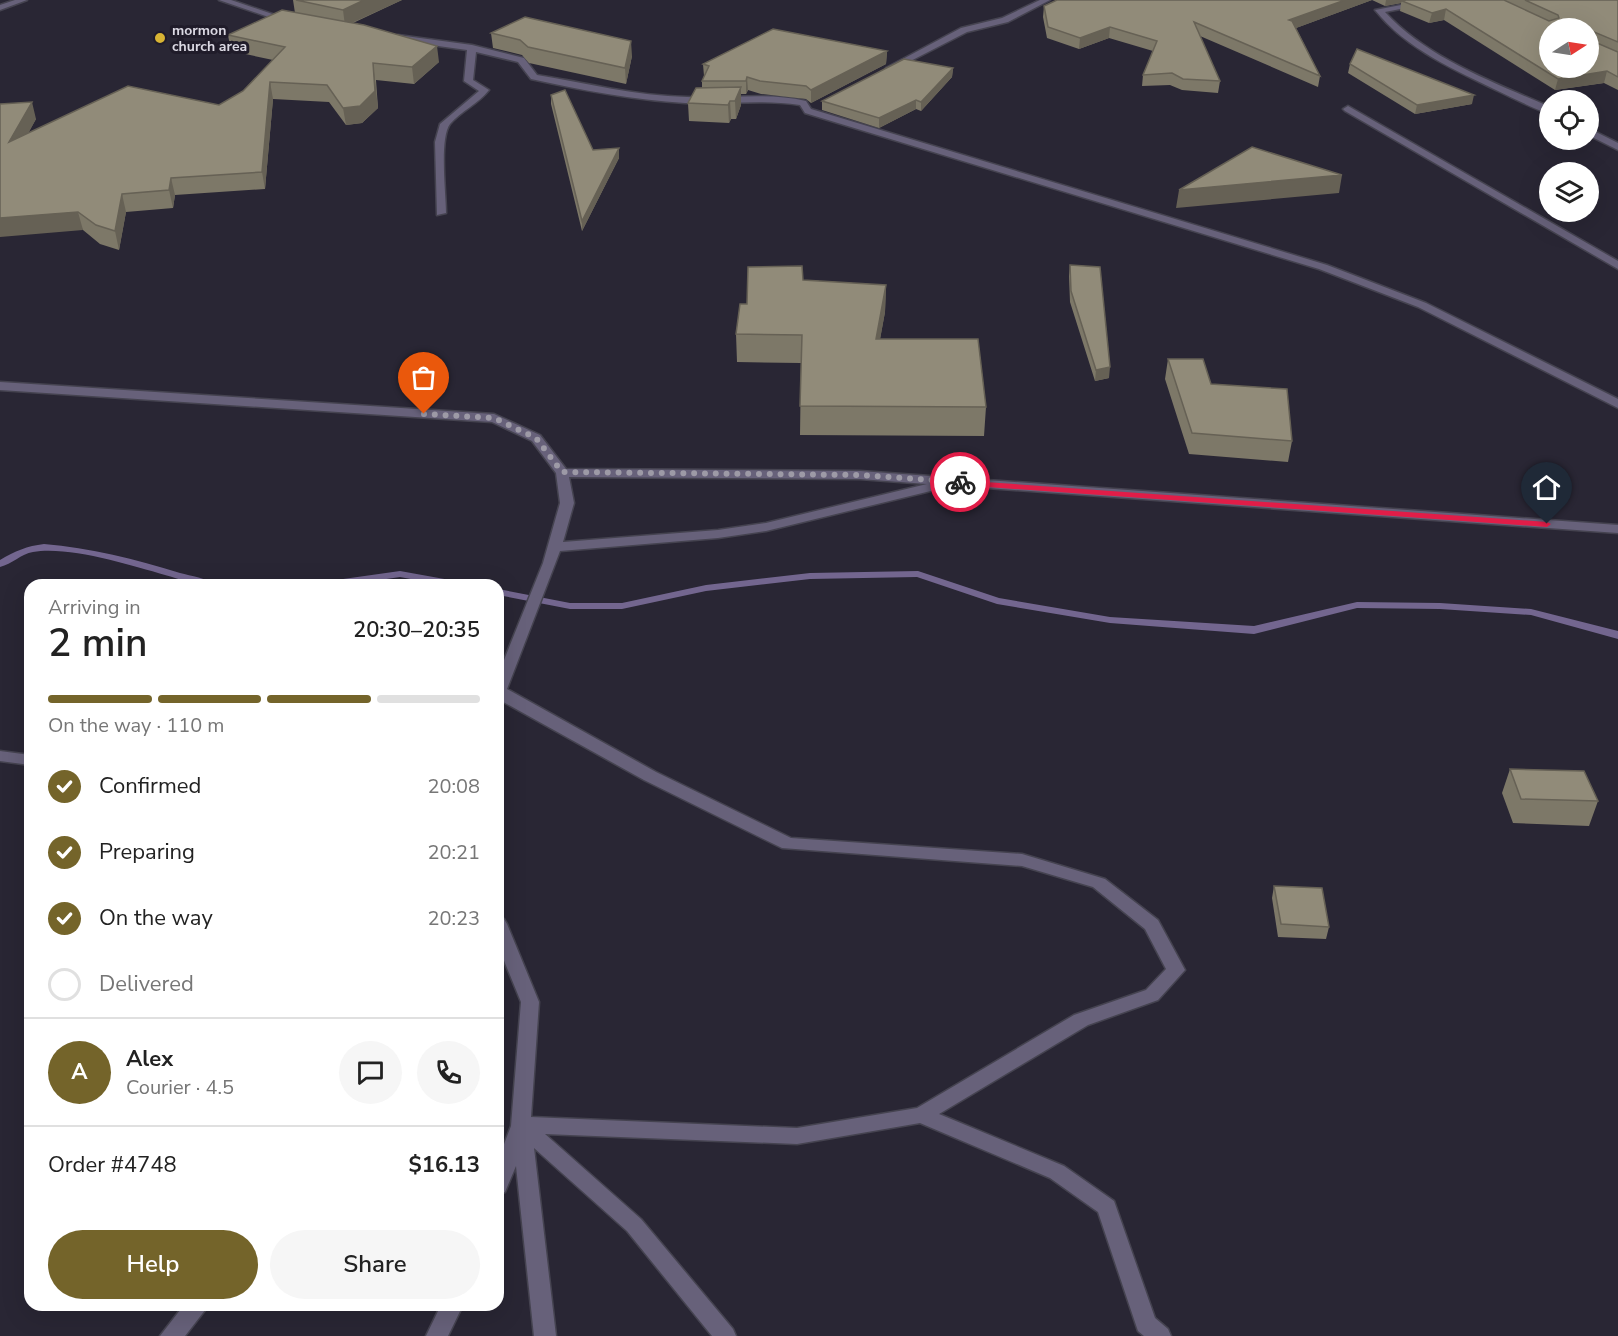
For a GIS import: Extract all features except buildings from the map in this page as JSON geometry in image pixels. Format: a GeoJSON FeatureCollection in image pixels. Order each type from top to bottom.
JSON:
{"type":"FeatureCollection","features":[{"type":"Feature","properties":{"kind":"street"},"geometry":{"type":"LineString","coordinates":[[0,8],[23,0]]}},
{"type":"Feature","properties":{"kind":"street"},"geometry":{"type":"LineString","coordinates":[[223,0],[302,25]]}},
{"type":"Feature","properties":{"kind":"street"},"geometry":{"type":"LineString","coordinates":[[881,73],[964,30],[1005,20],[1046,0]]}},
{"type":"Feature","properties":{"kind":"street"},"geometry":{"type":"LineString","coordinates":[[1442,0],[1378,10],[1403,35],[1462,68],[1539,106]]}},
{"type":"Feature","properties":{"kind":"street"},"geometry":{"type":"LineString","coordinates":[[1380,2],[1402,6]]}},
{"type":"Feature","properties":{"kind":"street"},"geometry":{"type":"LineString","coordinates":[[393,37],[472,48],[521,60],[534,77],[670,99],[708,101],[750,98],[785,99],[803,103],[808,111],[1323,267],[1422,305],[1618,404]]}},
{"type":"Feature","properties":{"kind":"street"},"geometry":{"type":"LineString","coordinates":[[441,213],[440,141],[445,124],[477,99],[484,90],[468,81],[472,48]]}},
{"type":"Feature","properties":{"kind":"street"},"geometry":{"type":"LineString","coordinates":[[808,111],[819,106]]}},
{"type":"Feature","properties":{"kind":"street"},"geometry":{"type":"LineString","coordinates":[[1348,109],[1618,266]]}},
{"type":"Feature","properties":{"kind":"street"},"geometry":{"type":"LineString","coordinates":[[1599,137],[1618,147]]}},
{"type":"Feature","properties":{"kind":"street"},"geometry":{"type":"LineString","coordinates":[[0,386],[494,418],[536,438],[562,472],[567,503],[550,563],[504,679]]}},
{"type":"Feature","properties":{"kind":"street"},"geometry":{"type":"LineString","coordinates":[[562,472],[860,475],[1618,529]]}},
{"type":"Feature","properties":{"kind":"street"},"geometry":{"type":"LineString","coordinates":[[554,547],[718,534],[766,527],[952,482]]}},
{"type":"Feature","properties":{"kind":"street"},"geometry":{"type":"LineString","coordinates":[[504,696],[650,776],[788,844],[1022,860],[1099,883],[1152,925],[1176,970],[1152,995],[1081,1020],[921,1115],[797,1136],[521,1125]]}},
{"type":"Feature","properties":{"kind":"street"},"geometry":{"type":"LineString","coordinates":[[0,756],[24,759]]}},
{"type":"Feature","properties":{"kind":"street"},"geometry":{"type":"LineString","coordinates":[[504,939],[530,1002],[521,1125],[545,1336]]}},
{"type":"Feature","properties":{"kind":"street"},"geometry":{"type":"LineString","coordinates":[[921,1115],[1057,1172],[1107,1207],[1146,1324],[1160,1336]]}},
{"type":"Feature","properties":{"kind":"street"},"geometry":{"type":"LineString","coordinates":[[504,1169],[521,1125]]}},
{"type":"Feature","properties":{"kind":"street"},"geometry":{"type":"LineString","coordinates":[[521,1125],[634,1225],[725,1336]]}},
{"type":"Feature","properties":{"kind":"street"},"geometry":{"type":"LineString","coordinates":[[171,1336],[193,1311]]}},
{"type":"Feature","properties":{"kind":"street"},"geometry":{"type":"LineString","coordinates":[[437,1336],[449,1311]]}},
{"type":"Feature","properties":{"kind":"waterway"},"geometry":{"type":"LineString","coordinates":[[0,564],[29,549],[65,549],[190,579]]}},
{"type":"Feature","properties":{"kind":"waterway"},"geometry":{"type":"LineString","coordinates":[[365,579],[400,574],[428,579]]}},
{"type":"Feature","properties":{"kind":"waterway"},"geometry":{"type":"LineString","coordinates":[[504,593],[570,606],[622,606],[706,588],[810,576],[918,574],[997,601],[1110,620],[1254,630],[1357,605],[1440,606],[1531,612],[1618,635]]}},
{"type":"Feature","properties":{"kind":"way so far"},"geometry":{"type":"LineString","coordinates":[[424,414],[494,418],[536,438],[562,472],[766,476],[860,475],[960,482]]}},
{"type":"Feature","properties":{"kind":"place","name":"mormon church area"},"geometry":{"type":"Point","coordinates":[160,38]}},
{"type":"Feature","properties":{"kind":"route"},"geometry":{"type":"LineString","coordinates":[[960,482],[1547,524]]}}]}
